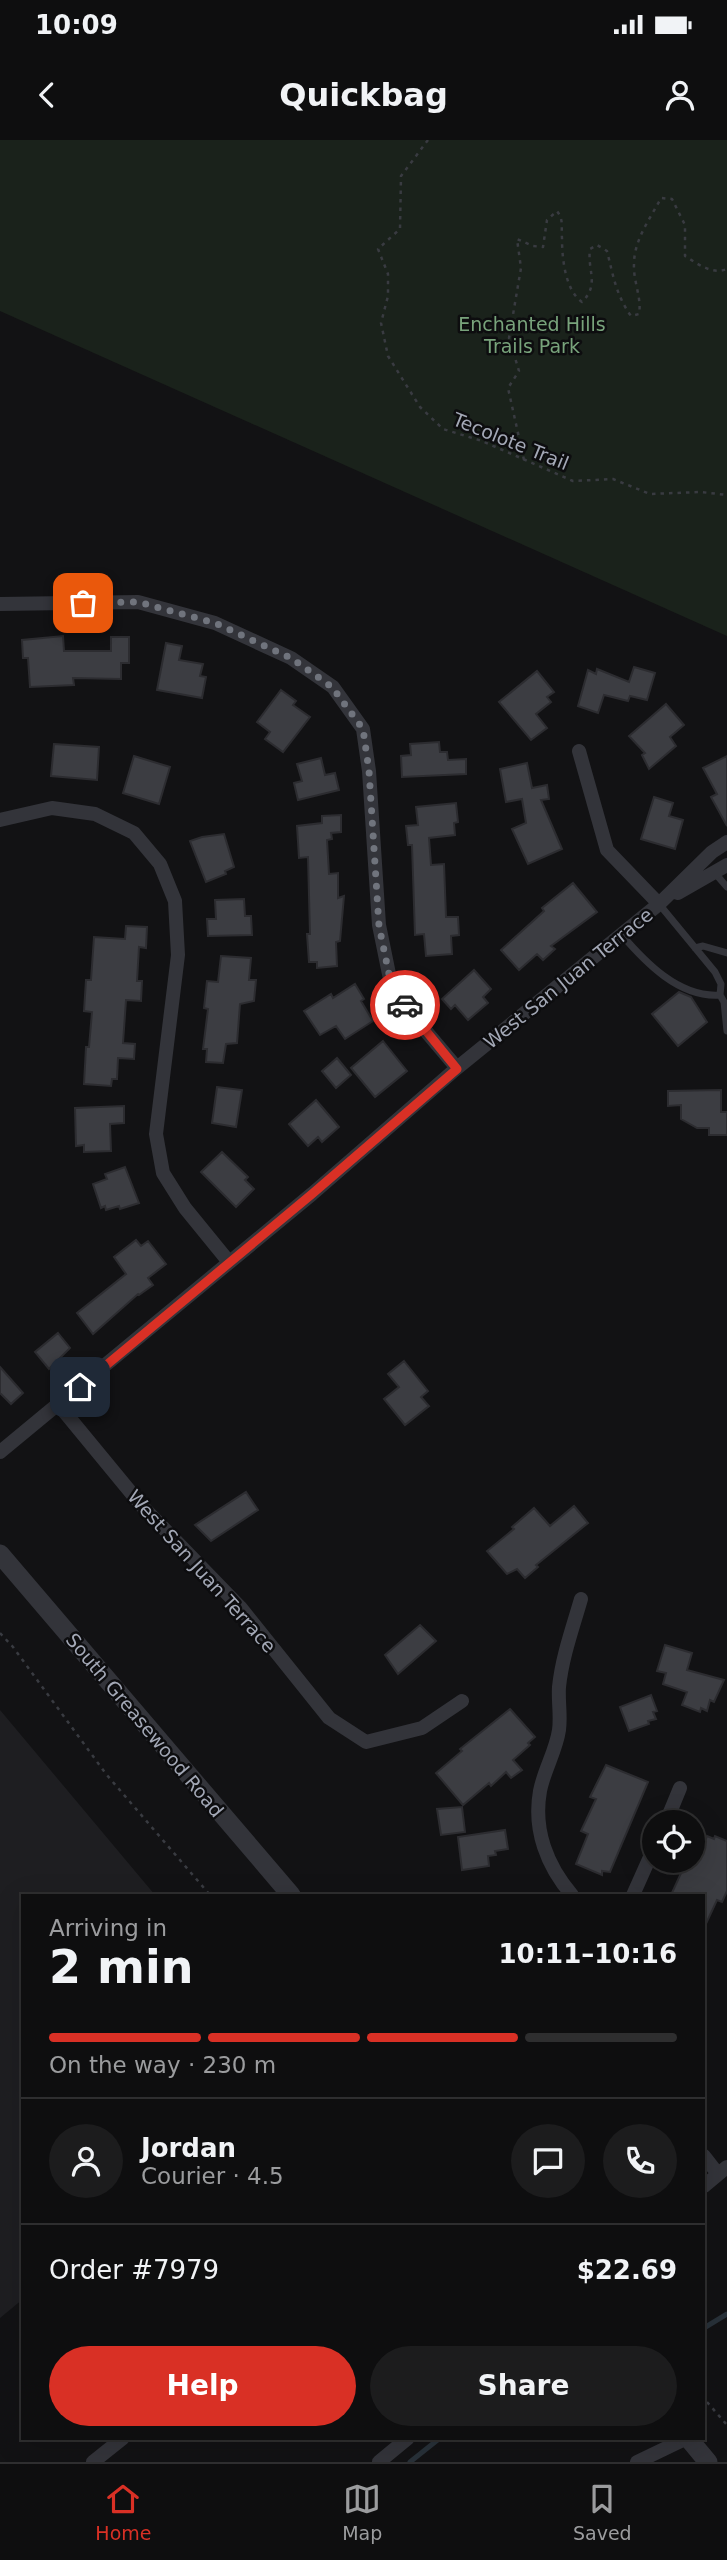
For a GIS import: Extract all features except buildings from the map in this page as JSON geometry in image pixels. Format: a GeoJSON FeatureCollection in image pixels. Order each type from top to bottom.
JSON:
{"type":"FeatureCollection","features":[{"type":"Feature","properties":{"kind":"street"},"geometry":{"type":"LineString","coordinates":[[0,604],[138,602],[215,623],[291,658],[332,687],[363,729],[369,771],[379,926],[390,979],[408,1010],[457,1069]]}},
{"type":"Feature","properties":{"kind":"street"},"geometry":{"type":"LineString","coordinates":[[579,751],[607,850],[659,904]]}},
{"type":"Feature","properties":{"kind":"street"},"geometry":{"type":"LineString","coordinates":[[0,820],[52,808],[95,814],[134,833],[160,864],[175,901],[178,955],[156,1135],[163,1173],[185,1208],[229,1262]]}},
{"type":"Feature","properties":{"kind":"street","name":"West San Juan Terrace"},"geometry":{"type":"LineString","coordinates":[[0,1452],[457,1069],[659,904],[712,852],[727,842]]}},
{"type":"Feature","properties":{"kind":"street","name":"West San Juan Terrace"},"geometry":{"type":"LineString","coordinates":[[659,904],[720,868]]}},
{"type":"Feature","properties":{"kind":"street","name":"West San Juan Terrace"},"geometry":{"type":"LineString","coordinates":[[58,1404],[142,1506],[240,1607],[329,1718],[366,1742],[422,1728],[462,1701]]}},
{"type":"Feature","properties":{"kind":"street","name":"South Greasewood Road"},"geometry":{"type":"LineString","coordinates":[[0,1554],[290,1894]]}},
{"type":"Feature","properties":{"kind":"street"},"geometry":{"type":"LineString","coordinates":[[571,1894],[558,1879],[545,1853],[538,1821],[540,1791],[557,1744],[560,1727],[559,1688],[565,1656],[581,1598]]}},
{"type":"Feature","properties":{"kind":"street"},"geometry":{"type":"LineString","coordinates":[[671,1810],[680,1788]]}},
{"type":"Feature","properties":{"kind":"street"},"geometry":{"type":"LineString","coordinates":[[634,1894],[643,1873]]}},
{"type":"Feature","properties":{"kind":"street"},"geometry":{"type":"LineString","coordinates":[[705,2157],[723,2170],[705,2185]]}},
{"type":"Feature","properties":{"kind":"street"},"geometry":{"type":"LineString","coordinates":[[93,2462],[120,2440]]}},
{"type":"Feature","properties":{"kind":"street"},"geometry":{"type":"LineString","coordinates":[[379,2462],[406,2440]]}},
{"type":"Feature","properties":{"kind":"street"},"geometry":{"type":"LineString","coordinates":[[637,2462],[683,2440]]}},
{"type":"Feature","properties":{"kind":"street"},"geometry":{"type":"LineString","coordinates":[[689,2440],[708,2462]]}},
{"type":"Feature","properties":{"kind":"lane"},"geometry":{"type":"LineString","coordinates":[[720,868],[727,887]]}},
{"type":"Feature","properties":{"kind":"lane"},"geometry":{"type":"LineString","coordinates":[[659,904],[723,981],[720,995],[724,1002],[727,1031]]}},
{"type":"Feature","properties":{"kind":"lane"},"geometry":{"type":"LineString","coordinates":[[621,934],[660,974],[706,996],[720,995]]}},
{"type":"Feature","properties":{"kind":"lane"},"geometry":{"type":"LineString","coordinates":[[695,948],[703,946],[727,953]]}},
{"type":"Feature","properties":{"kind":"path","name":"Tecolote Trail"},"geometry":{"type":"LineString","coordinates":[[428,140],[401,176],[400,229],[378,249],[387,275],[388,296],[381,323],[387,356],[420,407],[443,429],[482,441],[573,481],[613,479],[650,494],[701,492],[727,495]]}},
{"type":"Feature","properties":{"kind":"path"},"geometry":{"type":"LineString","coordinates":[[524,460],[508,388],[519,371],[509,338],[521,268],[517,239],[543,247],[547,220],[557,212],[562,218],[564,260],[575,297],[582,302],[590,293],[590,249],[597,245],[607,251],[620,301],[631,316],[639,314],[634,265],[636,242],[661,198],[672,200],[685,225],[685,256],[710,270],[727,269]]}},
{"type":"Feature","properties":{"kind":"path"},"geometry":{"type":"LineString","coordinates":[[0,1633],[106,1774],[209,1894]]}},
{"type":"Feature","properties":{"kind":"path"},"geometry":{"type":"LineString","coordinates":[[707,2402],[727,2425]]}},
{"type":"Feature","properties":{"kind":"shaded area"},"geometry":{"type":"Polygon","coordinates":[[[0,1710],[154,1894],[21,1894],[21,2301],[0,2318],[0,1710]]]}},
{"type":"Feature","properties":{"kind":"green space","name":"Enchanted Hills Trails Park"},"geometry":{"type":"Polygon","coordinates":[[[0,140],[727,140],[727,636],[0,311],[0,140]]]}},
{"type":"Feature","properties":{"kind":"waterway"},"geometry":{"type":"LineString","coordinates":[[705,2327],[727,2314]]}},
{"type":"Feature","properties":{"kind":"waterway"},"geometry":{"type":"LineString","coordinates":[[410,2462],[438,2440]]}},
{"type":"Feature","properties":{"kind":"way so far"},"geometry":{"type":"LineString","coordinates":[[83,603],[138,602],[215,623],[291,658],[332,687],[363,729],[369,771],[379,926],[390,979],[405,1005]]}},
{"type":"Feature","properties":{"kind":"route"},"geometry":{"type":"LineString","coordinates":[[80,1387],[457,1069],[405,1005]]}}]}
